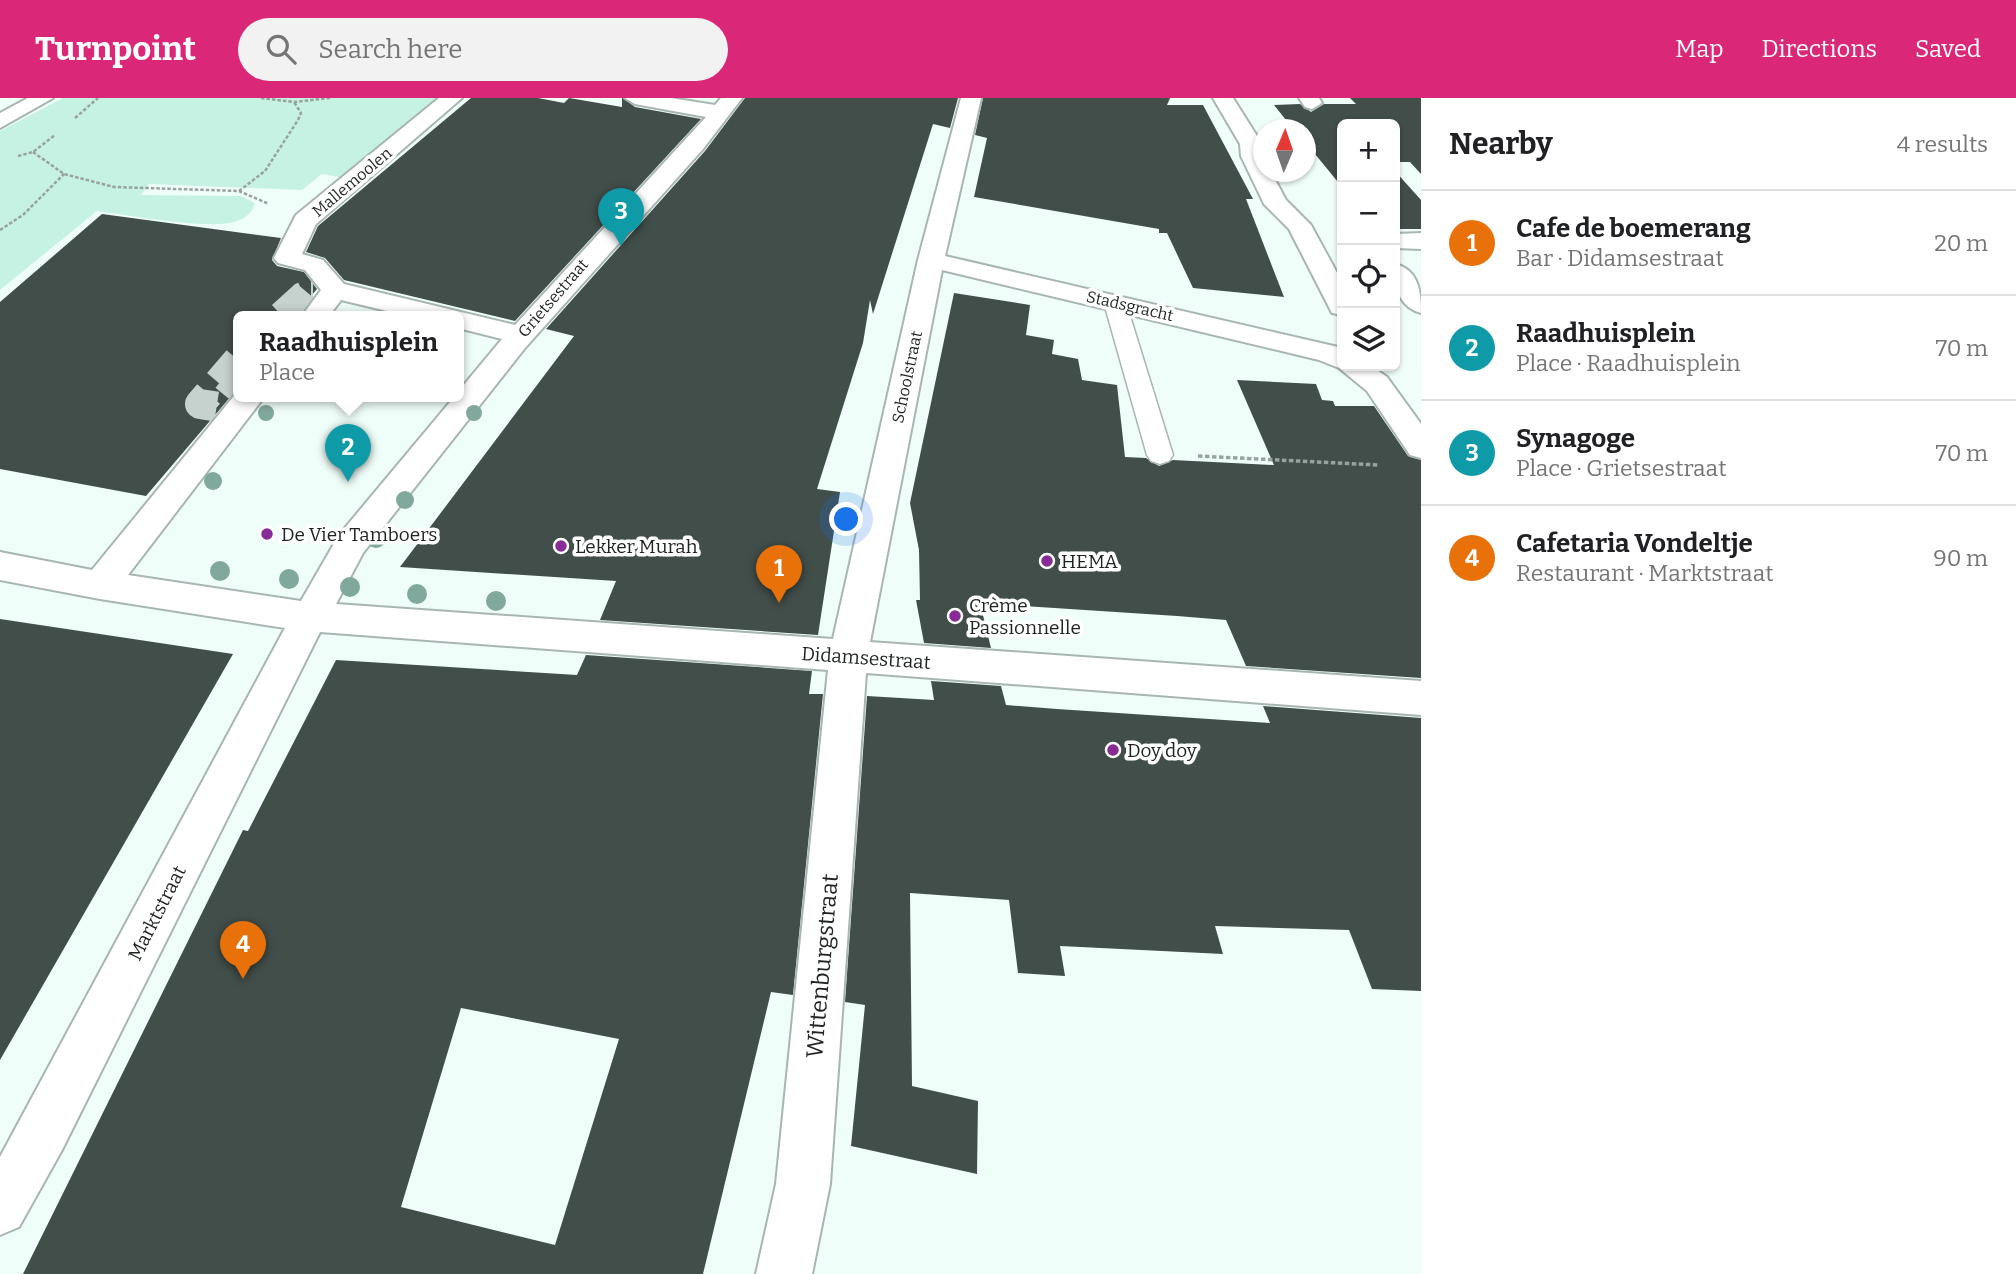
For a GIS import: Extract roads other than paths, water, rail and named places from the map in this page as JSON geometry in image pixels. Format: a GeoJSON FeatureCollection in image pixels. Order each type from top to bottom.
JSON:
{"type":"FeatureCollection","features":[{"type":"Feature","properties":{"kind":"street"},"geometry":{"type":"LineString","coordinates":[[0,122],[43,98]]}},
{"type":"Feature","properties":{"kind":"street","name":"Mallemoolen"},"geometry":{"type":"LineString","coordinates":[[335,290],[314,265],[287,258],[305,220],[452,98]]}},
{"type":"Feature","properties":{"kind":"street"},"geometry":{"type":"LineString","coordinates":[[635,98],[727,105]]}},
{"type":"Feature","properties":{"kind":"street","name":"Schoolstraat"},"geometry":{"type":"LineString","coordinates":[[848,656],[931,260],[971,98]]}},
{"type":"Feature","properties":{"kind":"street"},"geometry":{"type":"LineString","coordinates":[[1223,98],[1251,144],[1252,156],[1276,204],[1299,225],[1337,297]]}},
{"type":"Feature","properties":{"kind":"street","name":"Grietsestraat"},"geometry":{"type":"LineString","coordinates":[[311,617],[351,544],[518,338],[727,105]]}},
{"type":"Feature","properties":{"kind":"street"},"geometry":{"type":"LineString","coordinates":[[1400,241],[1421,241]]}},
{"type":"Feature","properties":{"kind":"street","name":"Stadsgracht"},"geometry":{"type":"LineString","coordinates":[[931,260],[1337,352]]}},
{"type":"Feature","properties":{"kind":"street"},"geometry":{"type":"LineString","coordinates":[[1400,279],[1421,306]]}},
{"type":"Feature","properties":{"kind":"street"},"geometry":{"type":"LineString","coordinates":[[319,311],[335,290],[422,311]]}},
{"type":"Feature","properties":{"kind":"street"},"geometry":{"type":"LineString","coordinates":[[464,322],[518,338]]}},
{"type":"Feature","properties":{"kind":"street"},"geometry":{"type":"LineString","coordinates":[[1400,322],[1421,322]]}},
{"type":"Feature","properties":{"kind":"street","name":"Stadsgracht"},"geometry":{"type":"LineString","coordinates":[[1362,371],[1377,384],[1421,447]]}},
{"type":"Feature","properties":{"kind":"street"},"geometry":{"type":"LineString","coordinates":[[100,585],[245,402]]}},
{"type":"Feature","properties":{"kind":"street","name":"Didamsestraat"},"geometry":{"type":"LineString","coordinates":[[0,566],[100,585],[311,617],[1421,698]]}},
{"type":"Feature","properties":{"kind":"street","name":"Marktstraat"},"geometry":{"type":"LineString","coordinates":[[0,1208],[17,1147],[311,617]]}},
{"type":"Feature","properties":{"kind":"street","name":"Wittenburgstraat"},"geometry":{"type":"LineString","coordinates":[[784,1274],[803,1184],[848,656]]}},
{"type":"Feature","properties":{"kind":"lane"},"geometry":{"type":"LineString","coordinates":[[1115,303],[1160,455]]}},
{"type":"Feature","properties":{"kind":"tunnel"},"geometry":{"type":"LineString","coordinates":[[288,311],[303,297],[314,292],[312,294]]}},
{"type":"Feature","properties":{"kind":"tunnel"},"geometry":{"type":"LineString","coordinates":[[298,311],[312,294]]}},
{"type":"Feature","properties":{"kind":"tunnel"},"geometry":{"type":"LineString","coordinates":[[233,366],[200,404],[219,407],[233,390]]}},
{"type":"Feature","properties":{"kind":"place","name":"Synagoge"},"geometry":{"type":"Point","coordinates":[621,246]}},
{"type":"Feature","properties":{"kind":"place","name":"Raadhuisplein"},"geometry":{"type":"Point","coordinates":[348,482]}},
{"type":"Feature","properties":{"kind":"place","name":"De Vier Tamboers"},"geometry":{"type":"Point","coordinates":[267,534]}},
{"type":"Feature","properties":{"kind":"place","name":"Lekker Murah"},"geometry":{"type":"Point","coordinates":[561,546]}},
{"type":"Feature","properties":{"kind":"place","name":"HEMA"},"geometry":{"type":"Point","coordinates":[1047,561]}},
{"type":"Feature","properties":{"kind":"place","name":"Cafe de boemerang"},"geometry":{"type":"Point","coordinates":[779,603]}},
{"type":"Feature","properties":{"kind":"place","name":"Crème Passionnelle"},"geometry":{"type":"Point","coordinates":[955,616]}},
{"type":"Feature","properties":{"kind":"place","name":"Doy doy"},"geometry":{"type":"Point","coordinates":[1113,750]}},
{"type":"Feature","properties":{"kind":"place","name":"Cafetaria Vondeltje"},"geometry":{"type":"Point","coordinates":[243,979]}}]}
